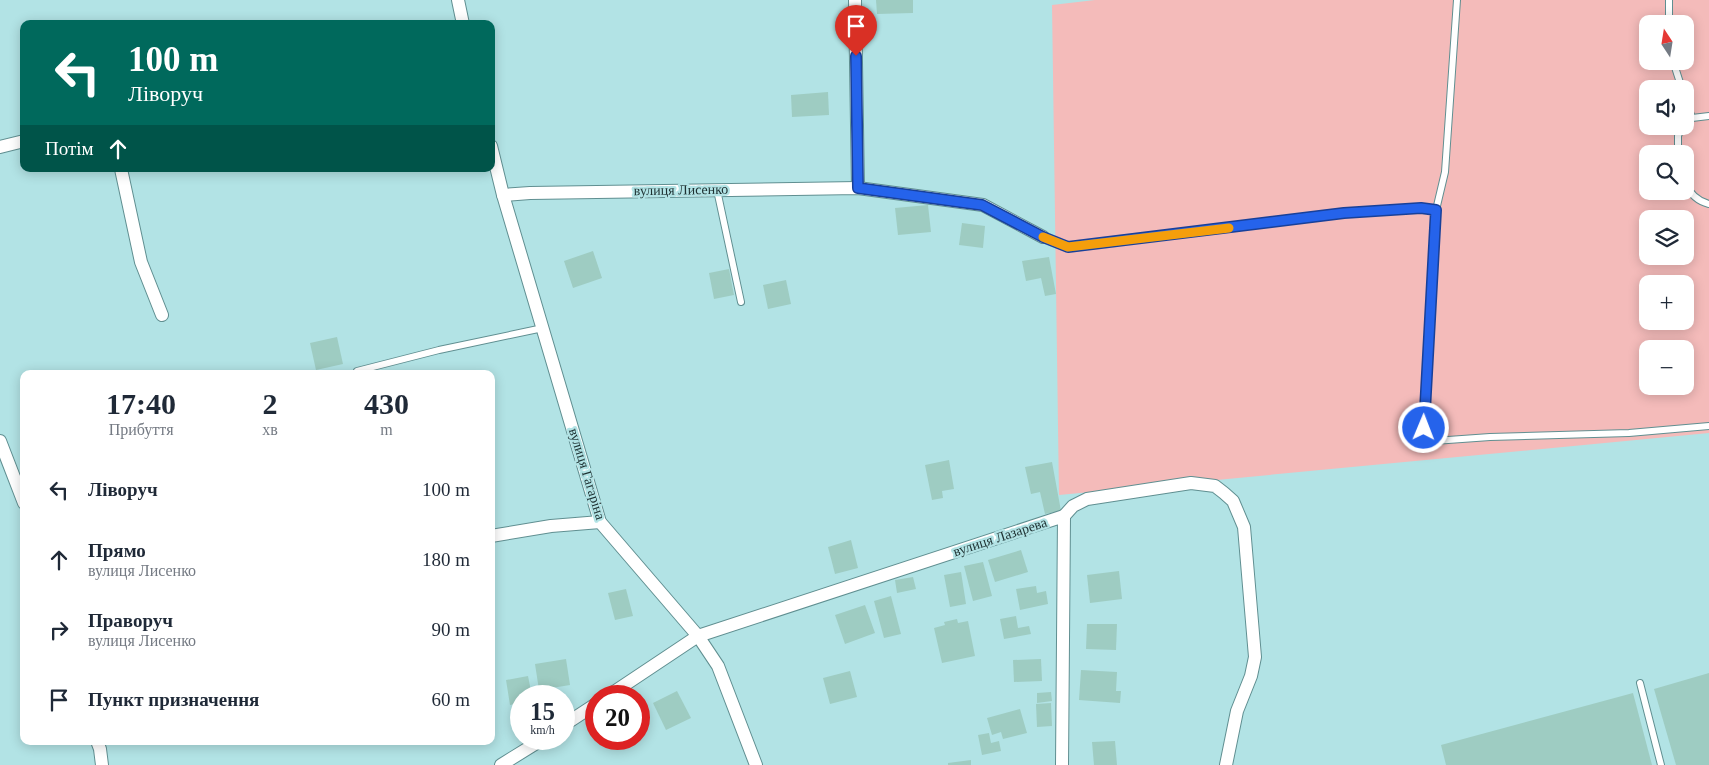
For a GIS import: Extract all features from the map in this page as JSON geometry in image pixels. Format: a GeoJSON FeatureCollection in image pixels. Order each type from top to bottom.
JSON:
{"type":"FeatureCollection","features":[{"type":"Feature","properties":{"kind":"street"},"geometry":{"type":"LineString","coordinates":[[458,0],[462,20]]}},
{"type":"Feature","properties":{"kind":"street"},"geometry":{"type":"LineString","coordinates":[[855,0],[858,188]]}},
{"type":"Feature","properties":{"kind":"street"},"geometry":{"type":"LineString","coordinates":[[0,147],[20,142]]}},
{"type":"Feature","properties":{"kind":"street","name":"вулиця Гагаріна"},"geometry":{"type":"LineString","coordinates":[[495,162],[600,522],[698,636],[718,666],[756,765]]}},
{"type":"Feature","properties":{"kind":"street"},"geometry":{"type":"LineString","coordinates":[[122,172],[142,262],[162,315]]}},
{"type":"Feature","properties":{"kind":"street","name":"вулиця Лисенко"},"geometry":{"type":"LineString","coordinates":[[503,195],[858,188],[982,205],[1043,237]]}},
{"type":"Feature","properties":{"kind":"street"},"geometry":{"type":"LineString","coordinates":[[0,441],[20,493]]}},
{"type":"Feature","properties":{"kind":"street"},"geometry":{"type":"LineString","coordinates":[[1064,516],[1073,506],[1088,499],[1191,483],[1215,486],[1233,501],[1244,527],[1255,657],[1251,676],[1237,711],[1226,765]]}},
{"type":"Feature","properties":{"kind":"street","name":"вулиця Лазарева"},"geometry":{"type":"LineString","coordinates":[[624,685],[698,636],[1064,516],[1062,765]]}},
{"type":"Feature","properties":{"kind":"street"},"geometry":{"type":"LineString","coordinates":[[495,535],[551,526],[600,522]]}},
{"type":"Feature","properties":{"kind":"street"},"geometry":{"type":"LineString","coordinates":[[98,745],[102,765]]}},
{"type":"Feature","properties":{"kind":"street"},"geometry":{"type":"LineString","coordinates":[[501,765],[525,750]]}},
{"type":"Feature","properties":{"kind":"lane"},"geometry":{"type":"LineString","coordinates":[[1457,0],[1445,172],[1436,210],[1424,412],[1424,428],[1428,437],[1434,441],[1490,437],[1629,433],[1709,426]]}},
{"type":"Feature","properties":{"kind":"lane"},"geometry":{"type":"LineString","coordinates":[[1669,15],[1670,0]]}},
{"type":"Feature","properties":{"kind":"lane"},"geometry":{"type":"LineString","coordinates":[[1694,118],[1709,116]]}},
{"type":"Feature","properties":{"kind":"lane"},"geometry":{"type":"LineString","coordinates":[[717,190],[741,302]]}},
{"type":"Feature","properties":{"kind":"lane"},"geometry":{"type":"LineString","coordinates":[[1694,197],[1709,204]]}},
{"type":"Feature","properties":{"kind":"lane"},"geometry":{"type":"LineString","coordinates":[[1043,237],[1068,247],[1344,213],[1421,208],[1436,210]]}},
{"type":"Feature","properties":{"kind":"lane"},"geometry":{"type":"LineString","coordinates":[[361,370],[439,350],[543,328]]}},
{"type":"Feature","properties":{"kind":"lane"},"geometry":{"type":"LineString","coordinates":[[1640,683],[1661,765]]}},
{"type":"Feature","properties":{"kind":"shaded area"},"geometry":{"type":"Polygon","coordinates":[[[1095,0],[1709,0],[1709,433],[1059,495],[1052,5],[1095,0]]]}},
{"type":"Feature","properties":{"kind":"building"},"geometry":{"type":"Polygon","coordinates":[[[876,0],[913,0],[913,13],[877,14],[876,0]]]}},
{"type":"Feature","properties":{"kind":"building"},"geometry":{"type":"Polygon","coordinates":[[[828,92],[829,115],[792,117],[791,95],[828,92]]]}},
{"type":"Feature","properties":{"kind":"building"},"geometry":{"type":"Polygon","coordinates":[[[928,205],[931,232],[898,235],[895,208],[928,205]]]}},
{"type":"Feature","properties":{"kind":"building"},"geometry":{"type":"Polygon","coordinates":[[[962,223],[985,226],[983,248],[959,245],[962,223]]]}},
{"type":"Feature","properties":{"kind":"building"},"geometry":{"type":"Polygon","coordinates":[[[593,251],[602,278],[573,288],[564,261],[593,251]]]}},
{"type":"Feature","properties":{"kind":"building"},"geometry":{"type":"Polygon","coordinates":[[[1049,257],[1056,294],[1045,296],[1041,278],[1026,281],[1022,261],[1049,257]]]}},
{"type":"Feature","properties":{"kind":"building"},"geometry":{"type":"Polygon","coordinates":[[[729,269],[734,295],[714,299],[709,273],[729,269]]]}},
{"type":"Feature","properties":{"kind":"building"},"geometry":{"type":"Polygon","coordinates":[[[786,280],[791,304],[768,309],[763,285],[786,280]]]}},
{"type":"Feature","properties":{"kind":"building"},"geometry":{"type":"Polygon","coordinates":[[[337,337],[343,364],[316,370],[310,343],[337,337]]]}},
{"type":"Feature","properties":{"kind":"building"},"geometry":{"type":"Polygon","coordinates":[[[949,460],[954,489],[942,491],[943,498],[932,500],[925,465],[949,460]]]}},
{"type":"Feature","properties":{"kind":"building"},"geometry":{"type":"Polygon","coordinates":[[[1052,462],[1061,511],[1045,514],[1040,492],[1031,494],[1025,467],[1052,462]]]}},
{"type":"Feature","properties":{"kind":"building"},"geometry":{"type":"Polygon","coordinates":[[[851,540],[858,568],[835,574],[828,547],[851,540]]]}},
{"type":"Feature","properties":{"kind":"building"},"geometry":{"type":"Polygon","coordinates":[[[1021,550],[1028,572],[995,582],[988,560],[1021,550]]]}},
{"type":"Feature","properties":{"kind":"building"},"geometry":{"type":"Polygon","coordinates":[[[983,562],[992,596],[973,601],[964,566],[983,562]]]}},
{"type":"Feature","properties":{"kind":"building"},"geometry":{"type":"Polygon","coordinates":[[[1119,571],[1122,599],[1090,603],[1087,575],[1119,571]]]}},
{"type":"Feature","properties":{"kind":"building"},"geometry":{"type":"Polygon","coordinates":[[[961,572],[966,604],[950,607],[944,575],[961,572]]]}},
{"type":"Feature","properties":{"kind":"building"},"geometry":{"type":"Polygon","coordinates":[[[913,577],[916,589],[897,593],[895,580],[913,577]]]}},
{"type":"Feature","properties":{"kind":"building"},"geometry":{"type":"Polygon","coordinates":[[[1036,586],[1037,593],[1046,591],[1048,604],[1020,610],[1016,589],[1036,586]]]}},
{"type":"Feature","properties":{"kind":"building"},"geometry":{"type":"Polygon","coordinates":[[[626,589],[633,616],[615,620],[608,593],[626,589]]]}},
{"type":"Feature","properties":{"kind":"building"},"geometry":{"type":"Polygon","coordinates":[[[891,596],[901,634],[884,638],[874,601],[891,596]]]}},
{"type":"Feature","properties":{"kind":"building"},"geometry":{"type":"Polygon","coordinates":[[[865,605],[875,633],[845,644],[835,615],[865,605]]]}},
{"type":"Feature","properties":{"kind":"building"},"geometry":{"type":"Polygon","coordinates":[[[1016,616],[1018,628],[1029,626],[1031,634],[1004,639],[1000,619],[1016,616]]]}},
{"type":"Feature","properties":{"kind":"building"},"geometry":{"type":"Polygon","coordinates":[[[957,619],[958,623],[968,621],[975,656],[942,663],[934,628],[945,625],[944,622],[957,619]]]}},
{"type":"Feature","properties":{"kind":"building"},"geometry":{"type":"Polygon","coordinates":[[[1087,624],[1117,624],[1116,650],[1086,649],[1087,624]]]}},
{"type":"Feature","properties":{"kind":"building"},"geometry":{"type":"Polygon","coordinates":[[[566,659],[570,685],[538,685],[535,664],[566,659]]]}},
{"type":"Feature","properties":{"kind":"building"},"geometry":{"type":"Polygon","coordinates":[[[1041,659],[1042,681],[1014,682],[1013,660],[1041,659]]]}},
{"type":"Feature","properties":{"kind":"building"},"geometry":{"type":"Polygon","coordinates":[[[1081,670],[1117,672],[1116,691],[1121,691],[1120,703],[1079,700],[1081,670]]]}},
{"type":"Feature","properties":{"kind":"building"},"geometry":{"type":"Polygon","coordinates":[[[850,671],[857,697],[830,704],[823,678],[850,671]]]}},
{"type":"Feature","properties":{"kind":"building"},"geometry":{"type":"Polygon","coordinates":[[[1709,673],[1709,765],[1676,765],[1654,689],[1709,673]]]}},
{"type":"Feature","properties":{"kind":"building"},"geometry":{"type":"Polygon","coordinates":[[[528,676],[530,685],[510,685],[510,705],[506,680],[528,676]]]}},
{"type":"Feature","properties":{"kind":"building"},"geometry":{"type":"Polygon","coordinates":[[[677,691],[691,718],[666,730],[653,703],[677,691]]]}},
{"type":"Feature","properties":{"kind":"building"},"geometry":{"type":"Polygon","coordinates":[[[1051,692],[1052,701],[1037,703],[1037,693],[1051,692]]]}},
{"type":"Feature","properties":{"kind":"building"},"geometry":{"type":"Polygon","coordinates":[[[1633,693],[1652,765],[1446,765],[1441,745],[1633,693]]]}},
{"type":"Feature","properties":{"kind":"building"},"geometry":{"type":"Polygon","coordinates":[[[1051,703],[1052,726],[1037,727],[1036,704],[1051,703]]]}},
{"type":"Feature","properties":{"kind":"building"},"geometry":{"type":"Polygon","coordinates":[[[1020,709],[1027,733],[1003,739],[1001,732],[992,735],[987,718],[1020,709]]]}},
{"type":"Feature","properties":{"kind":"building"},"geometry":{"type":"Polygon","coordinates":[[[989,733],[991,743],[999,741],[1001,751],[982,755],[978,735],[989,733]]]}},
{"type":"Feature","properties":{"kind":"building"},"geometry":{"type":"Polygon","coordinates":[[[1115,741],[1117,765],[1094,765],[1092,742],[1115,741]]]}},
{"type":"Feature","properties":{"kind":"building"},"geometry":{"type":"Polygon","coordinates":[[[971,760],[971,765],[948,765],[948,763],[971,760]]]}},
{"type":"Feature","properties":{"kind":"slow traffic"},"geometry":{"type":"LineString","coordinates":[[1043,237],[1068,247],[1229,228]]}},
{"type":"Feature","properties":{"kind":"route"},"geometry":{"type":"LineString","coordinates":[[856,56],[858,188],[982,205],[1043,237],[1068,247],[1344,213],[1421,208],[1436,210],[1424,428]]}}]}
